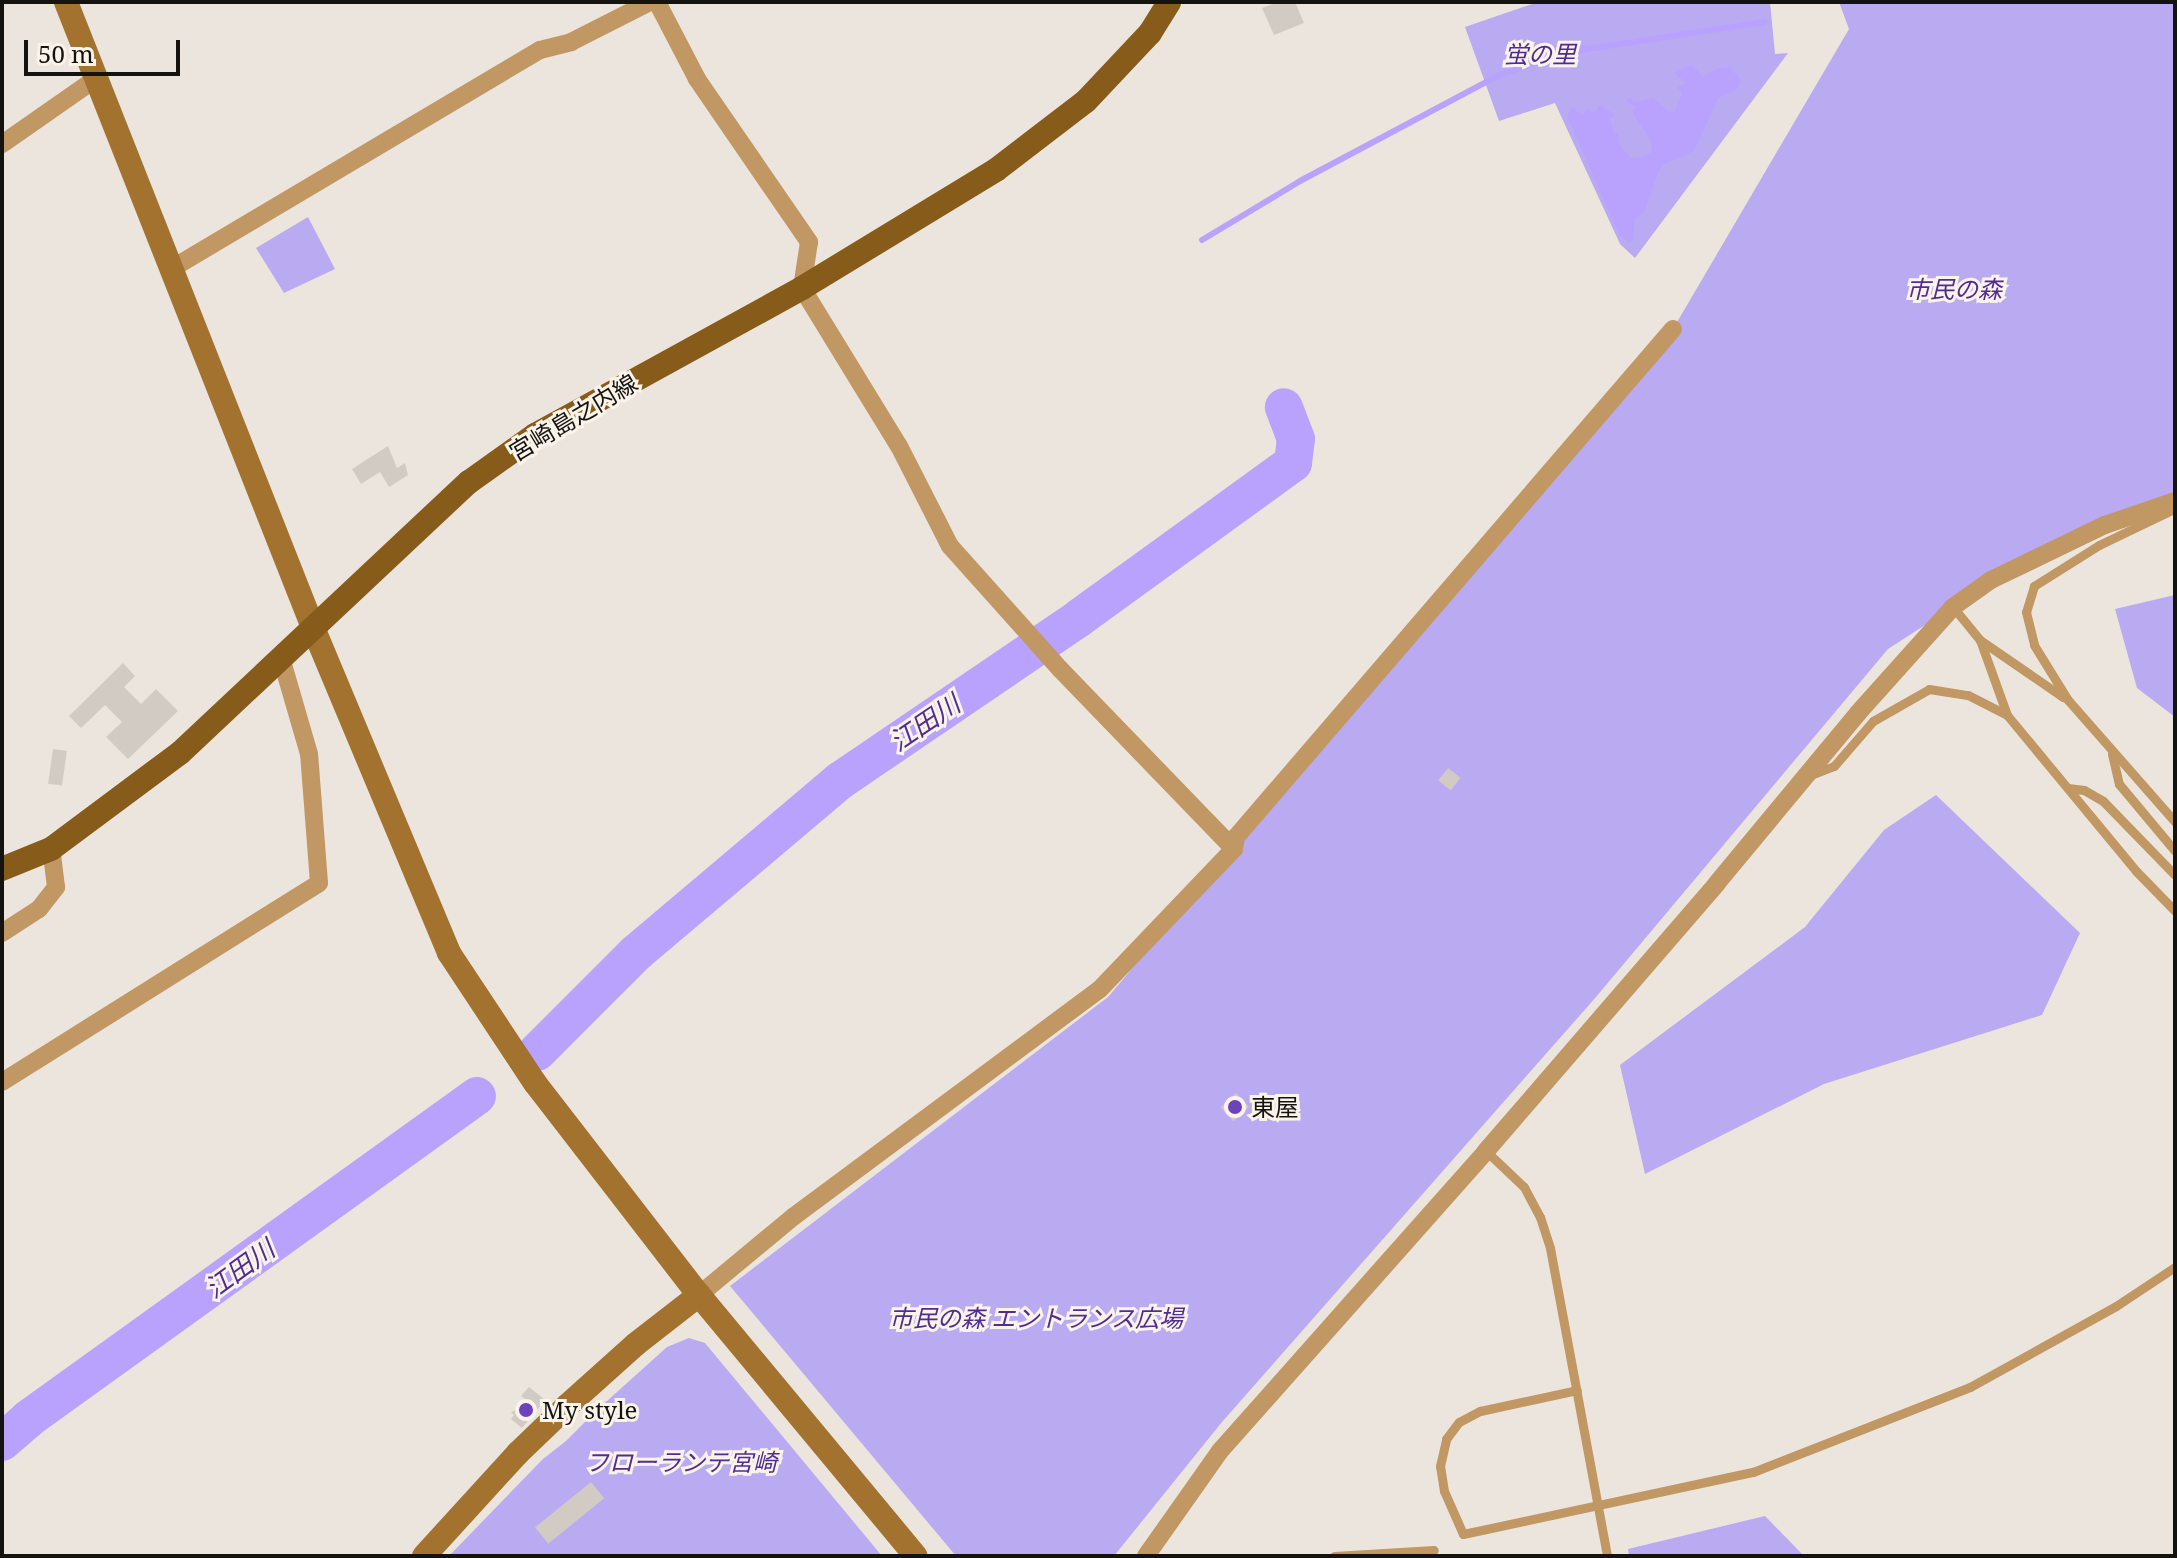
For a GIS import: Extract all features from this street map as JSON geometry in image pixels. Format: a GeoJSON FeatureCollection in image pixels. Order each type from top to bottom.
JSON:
{"type":"FeatureCollection","features":[{"type":"Feature","properties":{"kind":"main road","name":"宮崎島之内線"},"geometry":{"type":"LineString","coordinates":[[2,869],[51,849],[180,753],[282,661],[469,482],[535,435],[802,288],[996,170],[1086,101],[1150,33],[1169,2]]}},
{"type":"Feature","properties":{"kind":"street"},"geometry":{"type":"LineString","coordinates":[[66,2],[314,630],[449,953],[535,1083],[699,1295],[916,1556]]}},
{"type":"Feature","properties":{"kind":"street"},"geometry":{"type":"LineString","coordinates":[[171,269],[540,50],[571,42],[650,2]]}},
{"type":"Feature","properties":{"kind":"street"},"geometry":{"type":"LineString","coordinates":[[657,2],[697,79],[809,242],[802,288],[899,446],[950,546],[1027,634],[1234,849]]}},
{"type":"Feature","properties":{"kind":"street"},"geometry":{"type":"LineString","coordinates":[[2,144],[98,77]]}},
{"type":"Feature","properties":{"kind":"street"},"geometry":{"type":"LineString","coordinates":[[424,1556],[518,1453],[636,1344],[793,1217],[1100,989],[1234,849],[1236,837],[1673,329]]}},
{"type":"Feature","properties":{"kind":"street"},"geometry":{"type":"LineString","coordinates":[[1146,1556],[1220,1451],[1486,1151],[1953,607],[1991,580],[2105,525],[2175,501]]}},
{"type":"Feature","properties":{"kind":"street"},"geometry":{"type":"LineString","coordinates":[[2,1082],[319,883],[309,754],[282,661]]}},
{"type":"Feature","properties":{"kind":"street"},"geometry":{"type":"LineString","coordinates":[[2,933],[39,909],[56,887],[51,849]]}},
{"type":"Feature","properties":{"kind":"lane"},"geometry":{"type":"LineString","coordinates":[[2175,509],[2099,545],[2034,586],[2026,612],[2034,645],[2068,700],[2175,822]]}},
{"type":"Feature","properties":{"kind":"lane"},"geometry":{"type":"LineString","coordinates":[[1953,607],[1980,640],[2068,700]]}},
{"type":"Feature","properties":{"kind":"lane"},"geometry":{"type":"LineString","coordinates":[[1980,640],[2007,715],[2136,871],[2175,911]]}},
{"type":"Feature","properties":{"kind":"lane"},"geometry":{"type":"LineString","coordinates":[[1806,777],[1834,766],[1873,721],[1929,689],[1968,695],[2007,715]]}},
{"type":"Feature","properties":{"kind":"lane"},"geometry":{"type":"LineString","coordinates":[[2111,751],[2119,784],[2175,851]]}},
{"type":"Feature","properties":{"kind":"lane"},"geometry":{"type":"LineString","coordinates":[[2068,788],[2084,790],[2103,801],[2175,875]]}},
{"type":"Feature","properties":{"kind":"lane"},"geometry":{"type":"LineString","coordinates":[[1486,1151],[1524,1187],[1540,1217],[1550,1248],[1607,1556]]}},
{"type":"Feature","properties":{"kind":"lane"},"geometry":{"type":"LineString","coordinates":[[1577,1390],[1480,1411],[1459,1422],[1446,1439],[1440,1466],[1444,1491],[1463,1534],[1753,1472],[1970,1387],[2116,1306],[2175,1267]]}},
{"type":"Feature","properties":{"kind":"lane"},"geometry":{"type":"LineString","coordinates":[[1334,1556],[1434,1550]]}},
{"type":"Feature","properties":{"kind":"green space","name":"蛍の里"},"geometry":{"type":"Polygon","coordinates":[[[1538,2],[1770,2],[1775,54],[1788,53],[1635,258],[1620,244],[1555,103],[1499,121],[1465,27],[1538,2]]]}},
{"type":"Feature","properties":{"kind":"green space","name":"市民の森 エントランス広場"},"geometry":{"type":"Polygon","coordinates":[[[1839,2],[2175,2],[2175,501],[1953,607],[1888,649],[1596,997],[1222,1422],[1114,1556],[956,1556],[730,1286],[1108,997],[1673,329],[1849,29],[1839,2]]]}},
{"type":"Feature","properties":{"kind":"green space"},"geometry":{"type":"Polygon","coordinates":[[[308,217],[335,269],[284,293],[256,248],[308,217]]]}},
{"type":"Feature","properties":{"kind":"green space"},"geometry":{"type":"Polygon","coordinates":[[[2175,595],[2175,717],[2137,688],[2115,609],[2175,595]]]}},
{"type":"Feature","properties":{"kind":"green space"},"geometry":{"type":"Polygon","coordinates":[[[1936,795],[2080,933],[2042,1015],[1824,1084],[1645,1174],[1620,1065],[1805,927],[1884,830],[1936,795]]]}},
{"type":"Feature","properties":{"kind":"green space","name":"フローランテ宮崎"},"geometry":{"type":"Polygon","coordinates":[[[689,1338],[705,1343],[882,1556],[449,1556],[543,1459],[667,1347],[689,1338]]]}},
{"type":"Feature","properties":{"kind":"green space"},"geometry":{"type":"Polygon","coordinates":[[[1765,1516],[1804,1556],[1629,1556],[1628,1549],[1765,1516]]]}},
{"type":"Feature","properties":{"kind":"shaded area"},"geometry":{"type":"Polygon","coordinates":[[[1692,65],[1703,77],[1719,68],[1730,68],[1741,80],[1737,89],[1718,98],[1694,151],[1664,164],[1644,212],[1634,220],[1634,239],[1629,243],[1619,234],[1567,116],[1572,107],[1582,115],[1588,109],[1594,113],[1600,105],[1614,114],[1610,119],[1613,131],[1618,134],[1619,145],[1630,157],[1642,158],[1652,152],[1651,140],[1635,117],[1632,110],[1636,107],[1626,101],[1630,97],[1635,102],[1653,98],[1669,112],[1675,112],[1682,93],[1677,87],[1686,83],[1674,73],[1692,65]]]}},
{"type":"Feature","properties":{"kind":"building"},"geometry":{"type":"Polygon","coordinates":[[[1278,2],[1295,2],[1304,23],[1274,35],[1262,8],[1278,2]]]}},
{"type":"Feature","properties":{"kind":"building"},"geometry":{"type":"Polygon","coordinates":[[[388,446],[397,468],[405,463],[408,475],[389,487],[380,472],[361,484],[352,469],[388,446]]]}},
{"type":"Feature","properties":{"kind":"building"},"geometry":{"type":"Polygon","coordinates":[[[123,663],[135,676],[124,687],[141,704],[156,689],[178,711],[128,759],[106,737],[122,722],[105,705],[81,728],[69,716],[123,663]]]}},
{"type":"Feature","properties":{"kind":"building"},"geometry":{"type":"Polygon","coordinates":[[[53,749],[67,751],[62,786],[48,784],[53,749]]]}},
{"type":"Feature","properties":{"kind":"building"},"geometry":{"type":"Polygon","coordinates":[[[1448,768],[1461,778],[1451,790],[1438,781],[1448,768]]]}},
{"type":"Feature","properties":{"kind":"building","name":"東屋"},"geometry":{"type":"Polygon","coordinates":[[[1236,1093],[1249,1107],[1234,1121],[1221,1107],[1236,1093]]]}},
{"type":"Feature","properties":{"kind":"building","name":"My style"},"geometry":{"type":"Polygon","coordinates":[[[529,1387],[545,1400],[522,1428],[511,1419],[514,1415],[511,1413],[526,1400],[521,1396],[529,1387]]]}},
{"type":"Feature","properties":{"kind":"building"},"geometry":{"type":"Polygon","coordinates":[[[591,1482],[604,1498],[548,1544],[535,1527],[591,1482]]]}},
{"type":"Feature","properties":{"kind":"waterway"},"geometry":{"type":"LineString","coordinates":[[1202,240],[1300,181],[1499,75],[1568,52],[1765,22]]}},
{"type":"Feature","properties":{"kind":"waterway","name":"江田川"},"geometry":{"type":"LineString","coordinates":[[537,1052],[636,953],[841,780],[1079,618],[1293,463],[1296,439],[1284,407]]}},
{"type":"Feature","properties":{"kind":"waterway","name":"江田川"},"geometry":{"type":"LineString","coordinates":[[2,1442],[28,1419],[477,1096]]}},
{"type":"Feature","properties":{"kind":"place","name":"東屋"},"geometry":{"type":"Point","coordinates":[1235,1107]}},
{"type":"Feature","properties":{"kind":"place","name":"My style"},"geometry":{"type":"Point","coordinates":[526,1410]}},
{"type":"Feature","properties":{"kind":"park label","name":"市民の森"},"geometry":{"type":"Point","coordinates":[1954,289]}}]}
